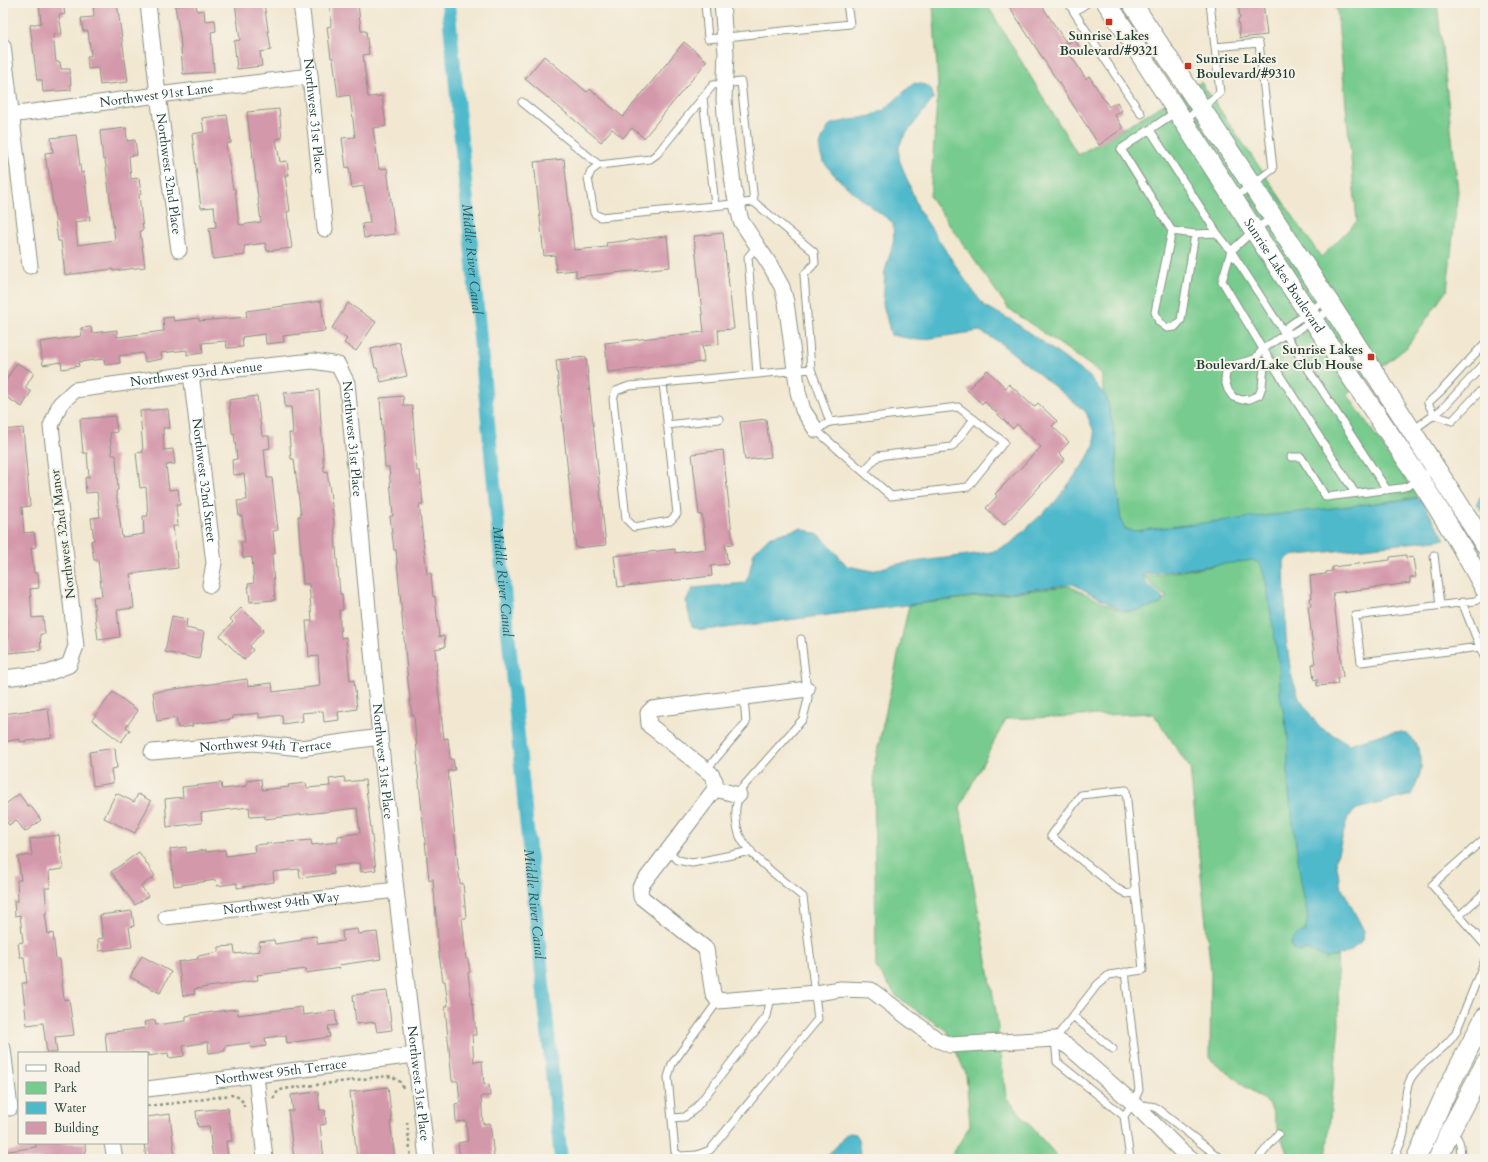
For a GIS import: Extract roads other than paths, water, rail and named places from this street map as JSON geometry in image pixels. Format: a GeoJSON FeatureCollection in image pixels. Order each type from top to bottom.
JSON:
{"type":"FeatureCollection","features":[{"type":"Feature","properties":{"kind":"street","name":"Northwest 32nd Place"},"geometry":{"type":"LineString","coordinates":[[148,3],[158,95],[179,250]]}},
{"type":"Feature","properties":{"kind":"street","name":"Northwest 31st Place"},"geometry":{"type":"LineString","coordinates":[[301,3],[310,76],[325,229]]}},
{"type":"Feature","properties":{"kind":"street"},"geometry":{"type":"LineString","coordinates":[[722,3],[726,53],[724,99],[726,130],[737,203],[741,221],[756,246],[770,265],[782,287],[786,302],[798,392],[804,410],[816,430]]}},
{"type":"Feature","properties":{"kind":"street","name":"Sunrise Lakes Boulevard"},"geometry":{"type":"LineString","coordinates":[[1107,3],[1310,316],[1403,437],[1436,468],[1485,545]]}},
{"type":"Feature","properties":{"kind":"street","name":"Sunrise Lakes Boulevard"},"geometry":{"type":"LineString","coordinates":[[1132,3],[1330,303],[1403,437],[1419,479],[1485,588]]}},
{"type":"Feature","properties":{"kind":"street"},"geometry":{"type":"LineString","coordinates":[[3,46],[7,116],[30,266]]}},
{"type":"Feature","properties":{"kind":"street","name":"Northwest 91st Lane"},"geometry":{"type":"LineString","coordinates":[[7,116],[310,76]]}},
{"type":"Feature","properties":{"kind":"street","name":"Northwest 93rd Avenue"},"geometry":{"type":"LineString","coordinates":[[60,404],[75,390],[191,374],[313,360],[338,365]]}},
{"type":"Feature","properties":{"kind":"street","name":"Northwest 31st Place"},"geometry":{"type":"LineString","coordinates":[[338,365],[347,383],[380,737],[427,1159]]}},
{"type":"Feature","properties":{"kind":"street","name":"Northwest 32nd Street"},"geometry":{"type":"LineString","coordinates":[[191,374],[214,563],[210,585]]}},
{"type":"Feature","properties":{"kind":"street","name":"Northwest 32nd Manor"},"geometry":{"type":"LineString","coordinates":[[3,678],[48,673],[69,665],[76,646],[51,426],[60,404]]}},
{"type":"Feature","properties":{"kind":"street"},"geometry":{"type":"LineString","coordinates":[[806,689],[652,709],[648,714],[649,724],[711,774],[715,781],[715,788],[640,887],[641,897],[706,949],[713,994],[718,1002],[816,993],[841,989],[872,990],[938,1040],[950,1045],[1055,1039],[1069,1047],[1129,1110],[1184,1157]]}},
{"type":"Feature","properties":{"kind":"street","name":"Northwest 94th Terrace"},"geometry":{"type":"LineString","coordinates":[[152,752],[253,743],[301,748],[380,737]]}},
{"type":"Feature","properties":{"kind":"street"},"geometry":{"type":"LineString","coordinates":[[715,788],[739,795]]}},
{"type":"Feature","properties":{"kind":"street","name":"Northwest 94th Way"},"geometry":{"type":"LineString","coordinates":[[166,917],[396,890]]}},
{"type":"Feature","properties":{"kind":"street"},"geometry":{"type":"LineString","coordinates":[[1416,1159],[1449,1086],[1485,1017]]}},
{"type":"Feature","properties":{"kind":"street"},"geometry":{"type":"LineString","coordinates":[[3,1049],[11,1108]]}},
{"type":"Feature","properties":{"kind":"street","name":"Northwest 95th Terrace"},"geometry":{"type":"LineString","coordinates":[[148,1089],[415,1055]]}},
{"type":"Feature","properties":{"kind":"street"},"geometry":{"type":"LineString","coordinates":[[1438,1159],[1450,1131],[1485,1064]]}},
{"type":"Feature","properties":{"kind":"street"},"geometry":{"type":"LineString","coordinates":[[256,1075],[265,1159]]}},
{"type":"Feature","properties":{"kind":"street"},"geometry":{"type":"LineString","coordinates":[[112,1144],[114,1159]]}},
{"type":"Feature","properties":{"kind":"lane"},"geometry":{"type":"LineString","coordinates":[[705,3],[708,39],[850,24],[847,3]]}},
{"type":"Feature","properties":{"kind":"lane"},"geometry":{"type":"LineString","coordinates":[[1069,3],[1141,114]]}},
{"type":"Feature","properties":{"kind":"lane"},"geometry":{"type":"LineString","coordinates":[[1074,12],[1087,3]]}},
{"type":"Feature","properties":{"kind":"lane"},"geometry":{"type":"LineString","coordinates":[[1195,234],[1181,320],[1175,327],[1167,328],[1159,322],[1155,312],[1172,232],[1122,149],[1150,130],[1202,107],[1220,93],[1210,3]]}},
{"type":"Feature","properties":{"kind":"lane"},"geometry":{"type":"LineString","coordinates":[[1215,47],[1259,42],[1273,169],[1233,198]]}},
{"type":"Feature","properties":{"kind":"lane"},"geometry":{"type":"LineString","coordinates":[[754,202],[740,82],[713,85],[657,154],[650,159],[599,165],[591,171],[588,178],[594,213],[600,216],[754,202],[814,252],[816,263],[804,276],[811,369],[830,422]]}},
{"type":"Feature","properties":{"kind":"lane"},"geometry":{"type":"LineString","coordinates":[[703,98],[715,205]]}},
{"type":"Feature","properties":{"kind":"lane"},"geometry":{"type":"LineString","coordinates":[[522,102],[599,165]]}},
{"type":"Feature","properties":{"kind":"lane"},"geometry":{"type":"LineString","coordinates":[[1150,130],[1217,233],[1232,252],[1387,490]]}},
{"type":"Feature","properties":{"kind":"lane"},"geometry":{"type":"LineString","coordinates":[[1273,217],[1254,230],[1232,252],[1222,281],[1263,349],[1355,493]]}},
{"type":"Feature","properties":{"kind":"lane"},"geometry":{"type":"LineString","coordinates":[[1172,232],[1195,234],[1217,233]]}},
{"type":"Feature","properties":{"kind":"lane"},"geometry":{"type":"LineString","coordinates":[[756,246],[748,256],[757,374]]}},
{"type":"Feature","properties":{"kind":"lane"},"geometry":{"type":"LineString","coordinates":[[1310,316],[1330,303]]}},
{"type":"Feature","properties":{"kind":"lane"},"geometry":{"type":"LineString","coordinates":[[1270,360],[1264,368],[1262,387],[1259,395],[1250,399],[1242,400],[1233,397],[1228,390],[1225,380],[1226,373],[1233,365],[1255,359],[1263,349],[1285,334],[1287,327],[1310,316],[1330,303]]}},
{"type":"Feature","properties":{"kind":"lane"},"geometry":{"type":"LineString","coordinates":[[1485,343],[1428,403],[1434,416],[1452,421],[1485,386]]}},
{"type":"Feature","properties":{"kind":"lane"},"geometry":{"type":"LineString","coordinates":[[1403,437],[1442,409],[1485,363]]}},
{"type":"Feature","properties":{"kind":"lane"},"geometry":{"type":"LineString","coordinates":[[663,383],[677,514],[670,521],[634,527],[626,519],[613,399],[616,391],[629,386],[811,369]]}},
{"type":"Feature","properties":{"kind":"lane"},"geometry":{"type":"LineString","coordinates":[[958,407],[974,420],[1004,442],[968,487],[891,496],[816,430],[830,422],[958,407]]}},
{"type":"Feature","properties":{"kind":"lane"},"geometry":{"type":"LineString","coordinates":[[667,424],[719,419]]}},
{"type":"Feature","properties":{"kind":"lane"},"geometry":{"type":"LineString","coordinates":[[864,471],[878,456],[952,447],[974,420]]}},
{"type":"Feature","properties":{"kind":"lane"},"geometry":{"type":"LineString","coordinates":[[1291,457],[1301,457],[1326,497],[1408,486],[1436,468]]}},
{"type":"Feature","properties":{"kind":"lane"},"geometry":{"type":"LineString","coordinates":[[1434,555],[1440,605]]}},
{"type":"Feature","properties":{"kind":"lane"},"geometry":{"type":"LineString","coordinates":[[1480,647],[1361,662],[1355,616],[1475,601],[1485,595]]}},
{"type":"Feature","properties":{"kind":"lane"},"geometry":{"type":"LineString","coordinates":[[1462,602],[1485,658]]}},
{"type":"Feature","properties":{"kind":"lane"},"geometry":{"type":"LineString","coordinates":[[718,1002],[672,1064],[668,1077],[675,1152],[680,1156],[697,1155],[710,1150],[818,1019],[803,897],[747,847],[739,834],[736,816],[739,795],[742,788],[803,719],[808,699],[802,639]]}},
{"type":"Feature","properties":{"kind":"lane"},"geometry":{"type":"LineString","coordinates":[[706,770],[746,723],[744,697]]}},
{"type":"Feature","properties":{"kind":"lane"},"geometry":{"type":"LineString","coordinates":[[1055,1039],[1097,985],[1109,975],[1143,970],[1126,790],[1081,795],[1050,836],[1116,888],[1127,894],[1135,892]]}},
{"type":"Feature","properties":{"kind":"lane"},"geometry":{"type":"LineString","coordinates":[[1485,838],[1432,885],[1485,945]]}},
{"type":"Feature","properties":{"kind":"lane"},"geometry":{"type":"LineString","coordinates":[[667,851],[678,860],[692,863],[751,851]]}},
{"type":"Feature","properties":{"kind":"lane"},"geometry":{"type":"LineString","coordinates":[[1459,916],[1485,892]]}},
{"type":"Feature","properties":{"kind":"lane"},"geometry":{"type":"LineString","coordinates":[[1394,1159],[1404,1133],[1406,1091],[1411,1078],[1423,1064],[1451,1040],[1456,1032],[1485,960]]}},
{"type":"Feature","properties":{"kind":"lane"},"geometry":{"type":"LineString","coordinates":[[1125,972],[1139,1090],[1129,1110],[1130,1159]]}},
{"type":"Feature","properties":{"kind":"lane"},"geometry":{"type":"LineString","coordinates":[[672,1118],[685,1117],[695,1109],[767,1016],[771,997]]}},
{"type":"Feature","properties":{"kind":"lane"},"geometry":{"type":"LineString","coordinates":[[1073,1016],[1113,1049]]}},
{"type":"Feature","properties":{"kind":"lane"},"geometry":{"type":"LineString","coordinates":[[1129,1110],[1155,1107],[1221,1159]]}},
{"type":"Feature","properties":{"kind":"lane"},"geometry":{"type":"LineString","coordinates":[[1450,1131],[1459,1138],[1461,1159]]}},
{"type":"Feature","properties":{"kind":"lane"},"geometry":{"type":"LineString","coordinates":[[1258,1159],[1278,1134]]}},
{"type":"Feature","properties":{"kind":"water"},"geometry":{"type":"Polygon","coordinates":[[[914,83],[926,85],[932,90],[933,99],[903,138],[899,146],[899,159],[919,210],[984,306],[1013,321],[1089,376],[1107,398],[1116,442],[1117,487],[1121,521],[1125,529],[1133,531],[1420,498],[1445,539],[1290,556],[1284,562],[1286,638],[1291,674],[1299,698],[1318,726],[1349,744],[1375,736],[1396,732],[1403,733],[1409,736],[1413,741],[1419,750],[1421,757],[1421,769],[1411,795],[1357,809],[1348,817],[1336,860],[1340,884],[1364,931],[1363,940],[1349,952],[1326,958],[1309,950],[1297,952],[1292,948],[1291,942],[1297,935],[1305,931],[1308,918],[1301,882],[1288,785],[1288,736],[1280,694],[1279,666],[1266,582],[1261,565],[1253,560],[1143,575],[1145,582],[1163,597],[1161,604],[1135,611],[1123,611],[1073,584],[725,628],[703,630],[692,627],[686,601],[693,588],[745,583],[749,575],[754,552],[769,537],[801,528],[821,536],[847,566],[873,571],[891,565],[991,552],[1010,544],[1055,502],[1086,461],[1095,443],[1094,432],[1086,412],[999,342],[980,331],[918,340],[891,335],[883,304],[885,271],[894,240],[893,223],[851,190],[830,170],[823,161],[820,152],[820,145],[831,124],[871,116],[884,110],[914,83]]]}},
{"type":"Feature","properties":{"kind":"water"},"geometry":{"type":"Polygon","coordinates":[[[1485,494],[1485,516],[1477,504],[1480,497],[1485,494]]]}},
{"type":"Feature","properties":{"kind":"water"},"geometry":{"type":"Polygon","coordinates":[[[846,1134],[856,1134],[859,1139],[860,1159],[823,1159],[837,1146],[846,1134]]]}},
{"type":"Feature","properties":{"kind":"waterway","name":"Middle River Canal"},"geometry":{"type":"LineString","coordinates":[[448,3],[525,809],[561,1159]]}},
{"type":"Feature","properties":{"kind":"place","name":"Sunrise Lakes Boulevard/#9321"},"geometry":{"type":"Point","coordinates":[1109,22]}},
{"type":"Feature","properties":{"kind":"place","name":"Sunrise Lakes Boulevard/#9310"},"geometry":{"type":"Point","coordinates":[1188,66]}},
{"type":"Feature","properties":{"kind":"place","name":"Sunrise Lakes Boulevard/Lake Club House"},"geometry":{"type":"Point","coordinates":[1371,357]}}]}
